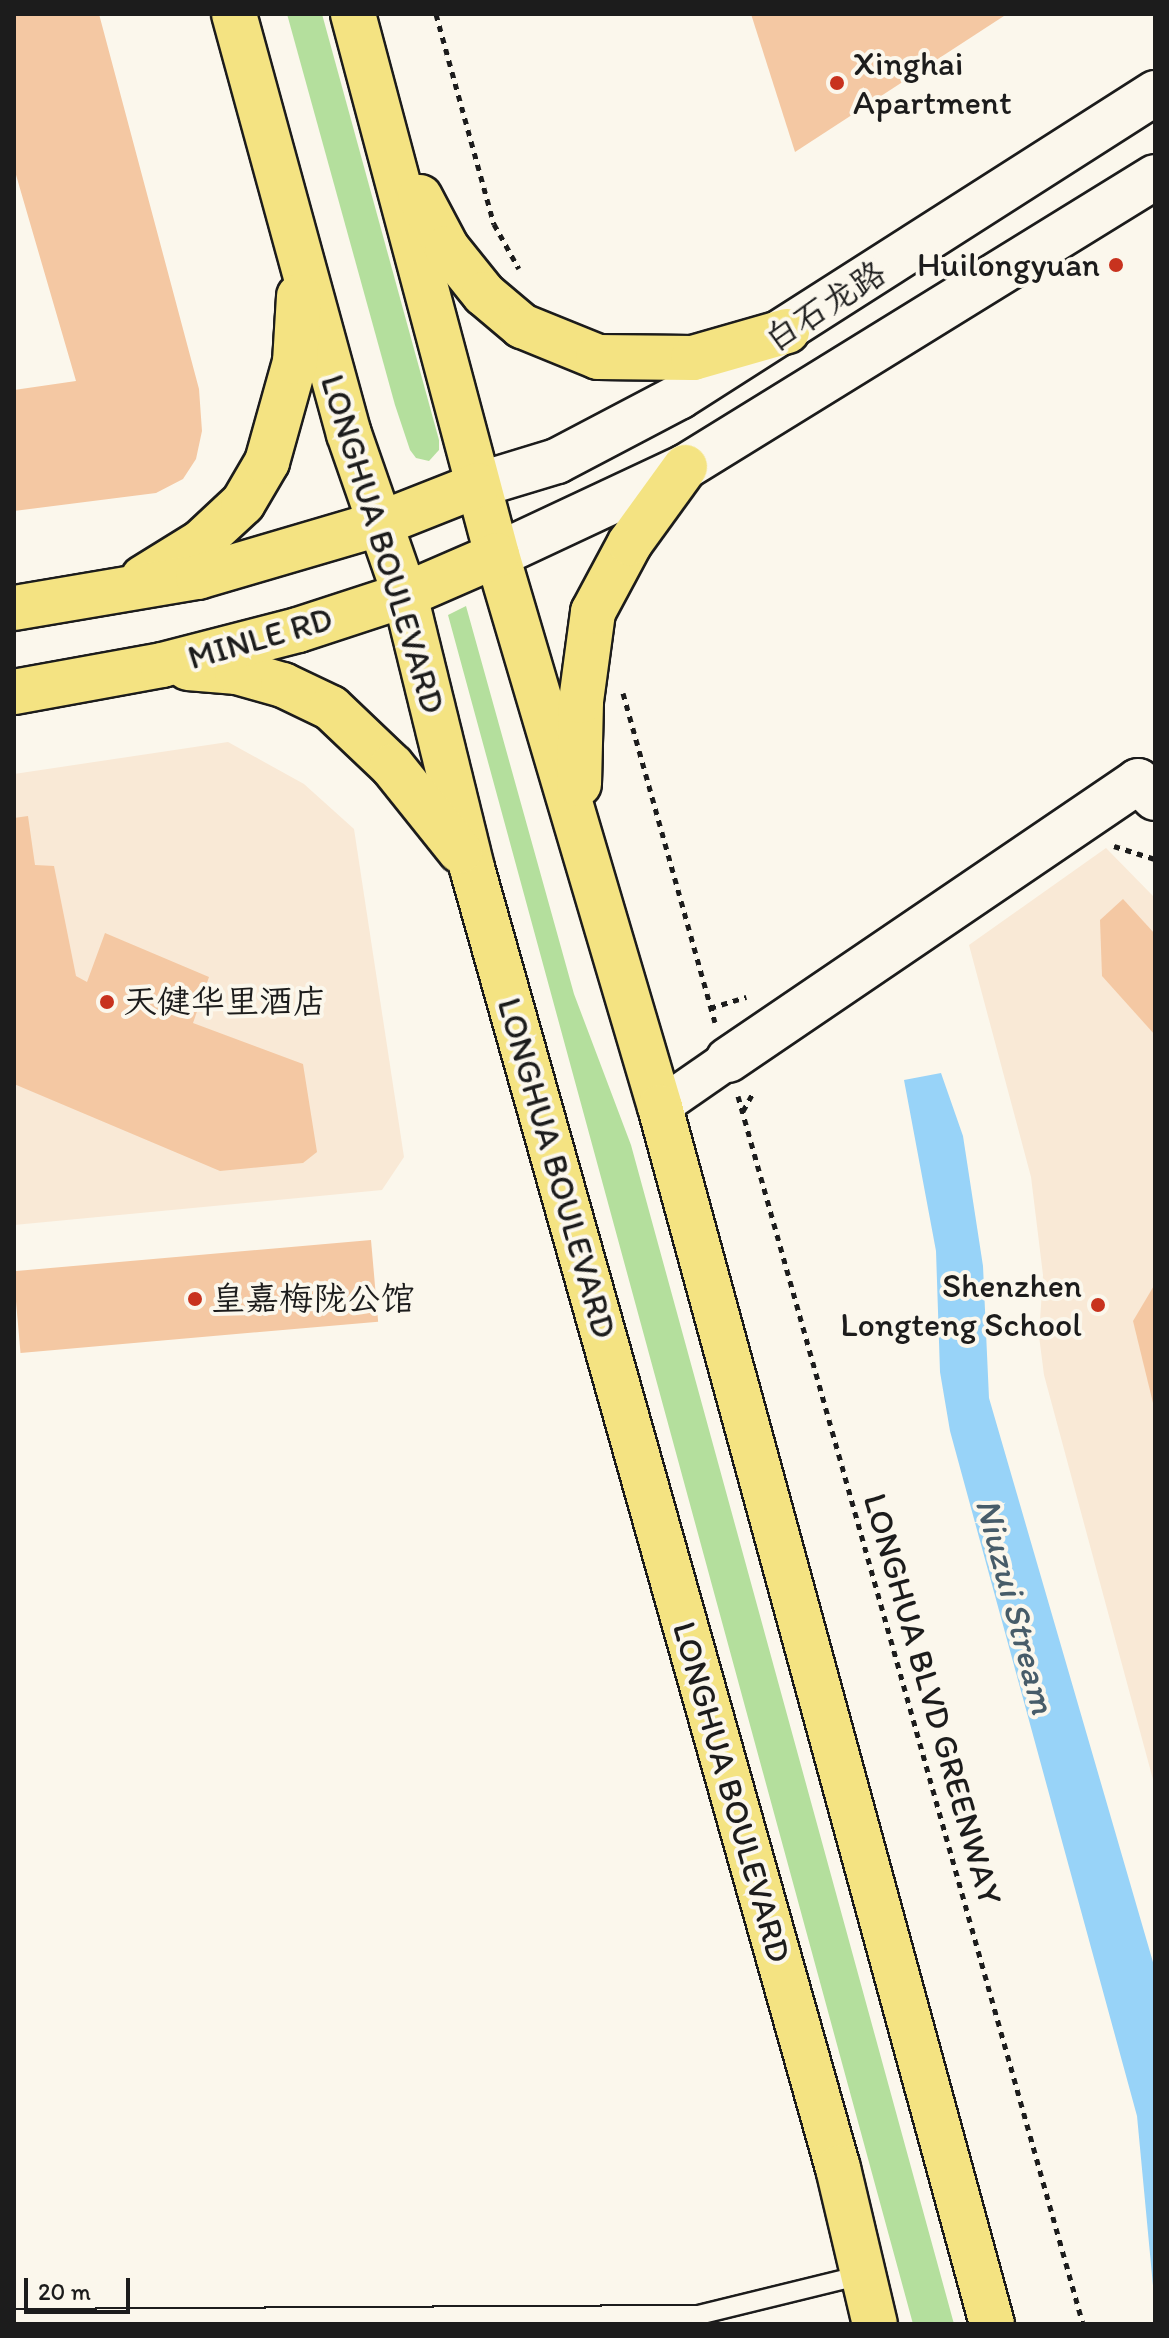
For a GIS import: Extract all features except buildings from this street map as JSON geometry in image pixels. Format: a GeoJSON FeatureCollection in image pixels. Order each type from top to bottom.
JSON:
{"type":"FeatureCollection","features":[{"type":"Feature","properties":{"kind":"main road","name":"LONGHUA BOULEVARD"},"geometry":{"type":"LineString","coordinates":[[234,14],[349,434],[405,595],[472,868],[838,2168],[875,2324]]}},
{"type":"Feature","properties":{"kind":"main road"},"geometry":{"type":"LineString","coordinates":[[353,14],[497,555],[660,1107],[992,2324]]}},
{"type":"Feature","properties":{"kind":"main road","name":"白石龙路"},"geometry":{"type":"LineString","coordinates":[[478,485],[584,448],[787,331],[1155,93]]}},
{"type":"Feature","properties":{"kind":"main road"},"geometry":{"type":"LineString","coordinates":[[387,138],[447,248],[484,294],[522,326],[598,357],[646,360],[693,358],[787,331]]}},
{"type":"Feature","properties":{"kind":"main road","name":"白石龙路"},"geometry":{"type":"LineString","coordinates":[[497,555],[685,467],[1155,177]]}},
{"type":"Feature","properties":{"kind":"main road"},"geometry":{"type":"LineString","coordinates":[[129,586],[201,542],[243,503],[267,462],[295,362],[296,242]]}},
{"type":"Feature","properties":{"kind":"main road"},"geometry":{"type":"LineString","coordinates":[[586,862],[576,761],[593,612],[630,543],[685,467]]}},
{"type":"Feature","properties":{"kind":"main road"},"geometry":{"type":"LineString","coordinates":[[14,608],[129,586],[198,577],[382,523],[478,485]]}},
{"type":"Feature","properties":{"kind":"main road","name":"MINLE RD"},"geometry":{"type":"LineString","coordinates":[[14,692],[162,665],[405,595],[497,555]]}},
{"type":"Feature","properties":{"kind":"main road"},"geometry":{"type":"LineString","coordinates":[[162,665],[237,672],[283,685],[331,708],[392,766],[472,868]]}},
{"type":"Feature","properties":{"kind":"main road"},"geometry":{"type":"LineString","coordinates":[[726,1056],[1149,783]]}},
{"type":"Feature","properties":{"kind":"street"},"geometry":{"type":"LineString","coordinates":[[660,1107],[726,1056]]}},
{"type":"Feature","properties":{"kind":"lane"},"geometry":{"type":"LineString","coordinates":[[14,2319],[698,2315],[862,2275]]}},
{"type":"Feature","properties":{"kind":"path"},"geometry":{"type":"LineString","coordinates":[[436,14],[494,224],[527,277]]}},
{"type":"Feature","properties":{"kind":"path","name":"LONGHUA BLVD GREENWAY"},"geometry":{"type":"LineString","coordinates":[[621,686],[1083,2324]]}},
{"type":"Feature","properties":{"kind":"shaded area"},"geometry":{"type":"Polygon","coordinates":[[[228,742],[304,784],[354,829],[404,1157],[382,1190],[14,1225],[14,774],[228,742]]]}},
{"type":"Feature","properties":{"kind":"shaded area","name":"Shenzhen Longteng School"},"geometry":{"type":"Polygon","coordinates":[[[1106,848],[1155,898],[1155,1787],[1044,1375],[1039,1336],[1043,1275],[1031,1177],[969,945],[1106,848]]]}},
{"type":"Feature","properties":{"kind":"green space"},"geometry":{"type":"Polygon","coordinates":[[[287,14],[322,14],[439,440],[439,450],[429,461],[416,458],[410,450],[395,405],[287,14]]]}},
{"type":"Feature","properties":{"kind":"green space"},"geometry":{"type":"Polygon","coordinates":[[[466,606],[574,994],[631,1145],[954,2324],[913,2324],[448,615],[466,606]]]}},
{"type":"Feature","properties":{"kind":"water","name":"Niuzui Stream"},"geometry":{"type":"Polygon","coordinates":[[[941,1073],[963,1136],[983,1266],[989,1398],[1155,1969],[1155,2307],[1137,2116],[950,1431],[940,1372],[936,1251],[904,1080],[941,1073]]]}},
{"type":"Feature","properties":{"kind":"place","name":"Xinghai Apartment"},"geometry":{"type":"Point","coordinates":[837,83]}},
{"type":"Feature","properties":{"kind":"place","name":"Huilongyuan"},"geometry":{"type":"Point","coordinates":[1116,265]}},
{"type":"Feature","properties":{"kind":"place","name":"天健华里酒店"},"geometry":{"type":"Point","coordinates":[107,1002]}},
{"type":"Feature","properties":{"kind":"place","name":"皇嘉梅陇公馆"},"geometry":{"type":"Point","coordinates":[195,1299]}},
{"type":"Feature","properties":{"kind":"place","name":"Shenzhen Longteng School"},"geometry":{"type":"Point","coordinates":[1098,1305]}}]}
